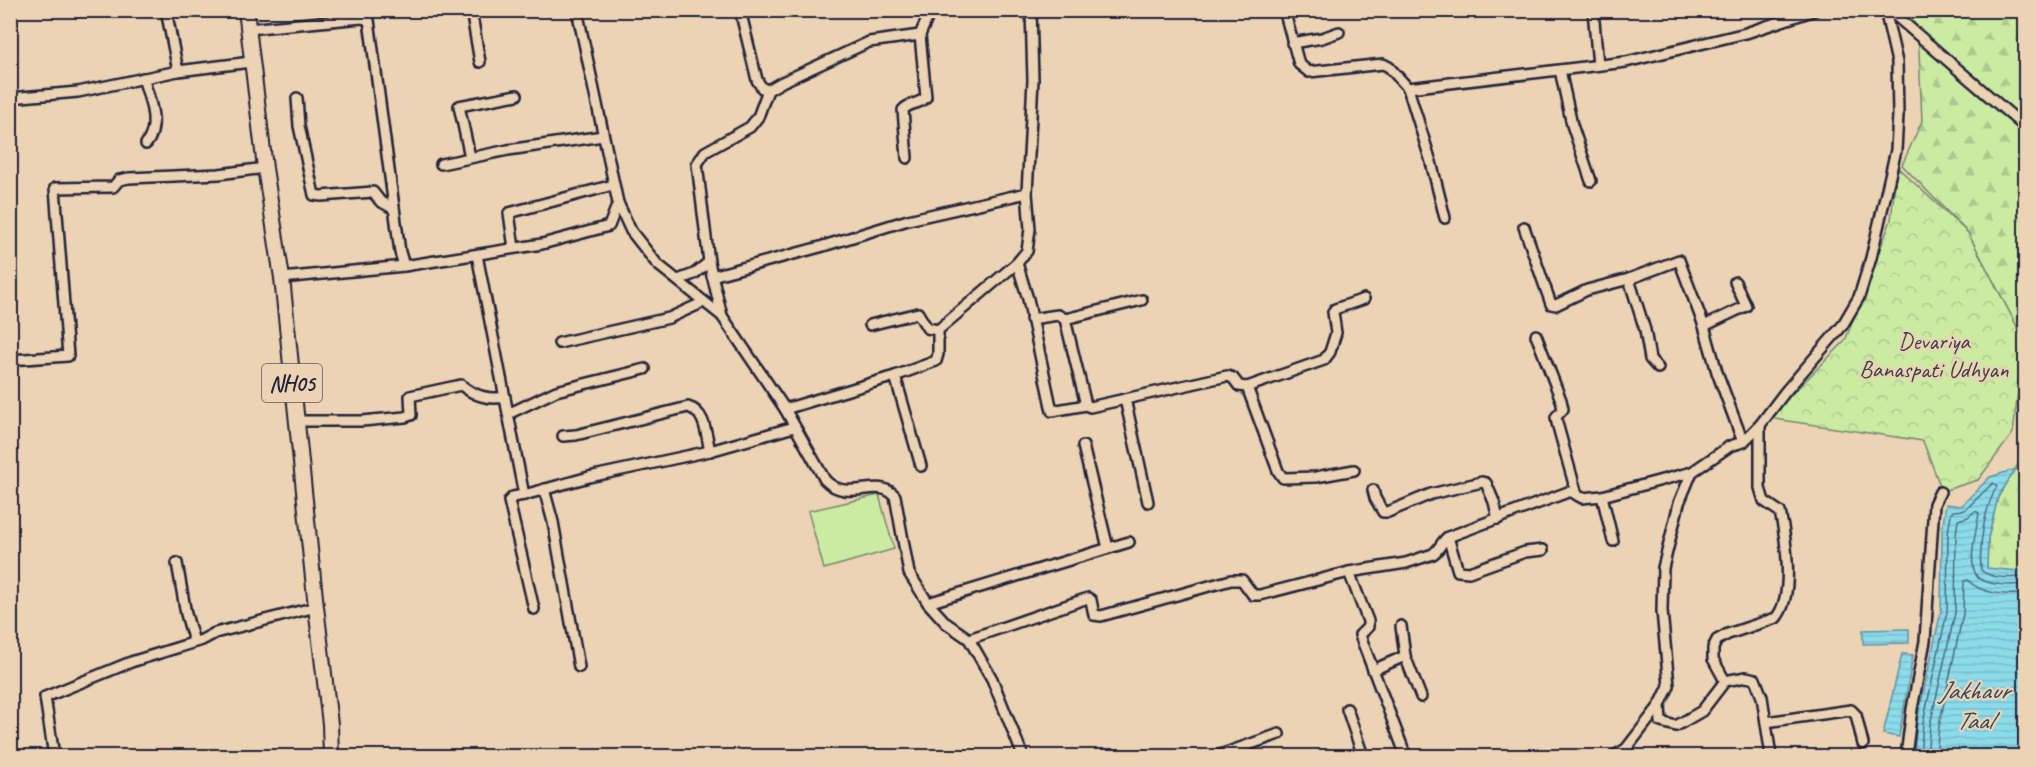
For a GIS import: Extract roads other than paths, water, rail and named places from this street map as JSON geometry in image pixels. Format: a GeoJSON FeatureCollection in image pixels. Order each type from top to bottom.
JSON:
{"type":"FeatureCollection","features":[{"type":"Feature","properties":{"kind":"main road","name":"NH05"},"geometry":{"type":"LineString","coordinates":[[246,10],[265,168],[282,278],[330,724],[331,756]]}},
{"type":"Feature","properties":{"kind":"street"},"geometry":{"type":"LineString","coordinates":[[166,10],[178,71]]}},
{"type":"Feature","properties":{"kind":"street"},"geometry":{"type":"LineString","coordinates":[[471,10],[480,62]]}},
{"type":"Feature","properties":{"kind":"street"},"geometry":{"type":"LineString","coordinates":[[577,10],[613,185],[618,203],[631,231],[657,264],[722,316],[785,409],[825,480],[832,488],[840,491],[883,489],[895,496],[909,573],[928,603],[946,623],[969,639],[992,679],[1023,756]]}},
{"type":"Feature","properties":{"kind":"street"},"geometry":{"type":"LineString","coordinates":[[740,10],[757,80],[762,88],[768,90]]}},
{"type":"Feature","properties":{"kind":"street"},"geometry":{"type":"LineString","coordinates":[[907,158],[903,110],[909,104],[920,102],[926,97],[920,34],[927,20],[928,10]]}},
{"type":"Feature","properties":{"kind":"street"},"geometry":{"type":"LineString","coordinates":[[785,409],[895,376],[936,361],[938,330],[1017,263],[1027,251],[1030,229],[1027,193],[1033,80],[1031,10]]}},
{"type":"Feature","properties":{"kind":"street"},"geometry":{"type":"LineString","coordinates":[[1284,10],[1299,64],[1309,72],[1383,64],[1389,67],[1408,88],[1431,162],[1445,218]]}},
{"type":"Feature","properties":{"kind":"street"},"geometry":{"type":"LineString","coordinates":[[1593,10],[1598,65]]}},
{"type":"Feature","properties":{"kind":"street"},"geometry":{"type":"LineString","coordinates":[[1408,88],[1655,56],[1746,33],[1815,10]]}},
{"type":"Feature","properties":{"kind":"street"},"geometry":{"type":"LineString","coordinates":[[1887,10],[2025,128]]}},
{"type":"Feature","properties":{"kind":"street"},"geometry":{"type":"LineString","coordinates":[[969,639],[1088,598],[1091,600],[1094,615],[1101,616],[1231,580],[1242,580],[1253,596],[1349,572],[1406,563],[1433,554],[1448,537],[1568,492],[1582,498],[1602,495],[1692,472],[1730,446],[1743,442],[1760,425],[1842,326],[1859,297],[1871,258],[1896,150],[1897,62],[1887,10]]}},
{"type":"Feature","properties":{"kind":"street"},"geometry":{"type":"LineString","coordinates":[[247,29],[362,18],[369,20],[400,252],[404,266]]}},
{"type":"Feature","properties":{"kind":"street"},"geometry":{"type":"LineString","coordinates":[[1292,43],[1322,38],[1339,32]]}},
{"type":"Feature","properties":{"kind":"street"},"geometry":{"type":"LineString","coordinates":[[722,316],[709,262],[698,164],[705,152],[750,127],[758,117],[768,90],[782,81],[869,42],[920,34]]}},
{"type":"Feature","properties":{"kind":"street"},"geometry":{"type":"LineString","coordinates":[[10,98],[78,92],[178,71],[251,62]]}},
{"type":"Feature","properties":{"kind":"street"},"geometry":{"type":"LineString","coordinates":[[1560,70],[1572,124],[1591,181]]}},
{"type":"Feature","properties":{"kind":"street"},"geometry":{"type":"LineString","coordinates":[[143,78],[152,109],[153,125],[152,134],[146,144]]}},
{"type":"Feature","properties":{"kind":"street"},"geometry":{"type":"LineString","coordinates":[[470,157],[459,106],[518,95]]}},
{"type":"Feature","properties":{"kind":"street"},"geometry":{"type":"LineString","coordinates":[[297,98],[299,126],[314,195],[373,192],[380,201],[394,208]]}},
{"type":"Feature","properties":{"kind":"street"},"geometry":{"type":"LineString","coordinates":[[441,164],[562,141],[603,136]]}},
{"type":"Feature","properties":{"kind":"street"},"geometry":{"type":"LineString","coordinates":[[10,360],[68,356],[55,188],[113,187],[119,180],[129,178],[219,174],[265,168]]}},
{"type":"Feature","properties":{"kind":"street"},"geometry":{"type":"LineString","coordinates":[[514,248],[509,213],[613,185]]}},
{"type":"Feature","properties":{"kind":"street"},"geometry":{"type":"LineString","coordinates":[[712,276],[908,220],[1027,193]]}},
{"type":"Feature","properties":{"kind":"street"},"geometry":{"type":"LineString","coordinates":[[609,226],[618,203]]}},
{"type":"Feature","properties":{"kind":"street"},"geometry":{"type":"LineString","coordinates":[[282,278],[404,266],[477,255],[542,244],[609,226],[631,231]]}},
{"type":"Feature","properties":{"kind":"street"},"geometry":{"type":"LineString","coordinates":[[1524,227],[1551,304],[1556,305],[1587,290],[1629,279],[1679,260],[1743,442]]}},
{"type":"Feature","properties":{"kind":"street"},"geometry":{"type":"LineString","coordinates":[[477,255],[524,495]]}},
{"type":"Feature","properties":{"kind":"street"},"geometry":{"type":"LineString","coordinates":[[678,280],[694,274],[709,262]]}},
{"type":"Feature","properties":{"kind":"street"},"geometry":{"type":"LineString","coordinates":[[1017,263],[1052,411],[1086,405],[1090,407],[1227,376],[1233,378],[1239,386],[1247,387],[1324,360],[1330,352],[1336,333],[1333,312],[1335,309],[1364,299]]}},
{"type":"Feature","properties":{"kind":"street"},"geometry":{"type":"LineString","coordinates":[[1629,279],[1645,330],[1650,359],[1658,368]]}},
{"type":"Feature","properties":{"kind":"street"},"geometry":{"type":"LineString","coordinates":[[1704,326],[1746,306],[1735,282]]}},
{"type":"Feature","properties":{"kind":"street"},"geometry":{"type":"LineString","coordinates":[[1031,319],[1058,315],[1065,319],[1142,300]]}},
{"type":"Feature","properties":{"kind":"street"},"geometry":{"type":"LineString","coordinates":[[559,343],[669,318],[704,302]]}},
{"type":"Feature","properties":{"kind":"street"},"geometry":{"type":"LineString","coordinates":[[870,325],[918,313],[927,328],[938,330]]}},
{"type":"Feature","properties":{"kind":"street"},"geometry":{"type":"LineString","coordinates":[[1065,319],[1086,405]]}},
{"type":"Feature","properties":{"kind":"street"},"geometry":{"type":"LineString","coordinates":[[1536,335],[1561,400],[1563,409],[1556,417],[1557,423],[1577,495]]}},
{"type":"Feature","properties":{"kind":"street"},"geometry":{"type":"LineString","coordinates":[[508,414],[556,391],[645,369]]}},
{"type":"Feature","properties":{"kind":"street"},"geometry":{"type":"LineString","coordinates":[[895,376],[921,466]]}},
{"type":"Feature","properties":{"kind":"street"},"geometry":{"type":"LineString","coordinates":[[296,422],[362,421],[405,417],[411,415],[410,396],[461,386],[491,400],[505,397]]}},
{"type":"Feature","properties":{"kind":"street"},"geometry":{"type":"LineString","coordinates":[[1247,387],[1278,471],[1283,478],[1316,477],[1354,470]]}},
{"type":"Feature","properties":{"kind":"street"},"geometry":{"type":"LineString","coordinates":[[1125,399],[1148,502]]}},
{"type":"Feature","properties":{"kind":"street"},"geometry":{"type":"LineString","coordinates":[[563,436],[576,435],[688,407],[701,414],[710,451]]}},
{"type":"Feature","properties":{"kind":"street"},"geometry":{"type":"LineString","coordinates":[[1725,681],[1713,658],[1716,640],[1776,618],[1781,612],[1786,593],[1787,567],[1784,529],[1780,512],[1764,501],[1760,488],[1760,425]]}},
{"type":"Feature","properties":{"kind":"street"},"geometry":{"type":"LineString","coordinates":[[534,609],[509,501],[513,497],[589,477],[710,451],[794,427]]}},
{"type":"Feature","properties":{"kind":"street"},"geometry":{"type":"LineString","coordinates":[[1083,446],[1108,548]]}},
{"type":"Feature","properties":{"kind":"street"},"geometry":{"type":"LineString","coordinates":[[1614,756],[1626,749],[1660,705],[1669,686],[1662,611],[1663,568],[1679,503],[1692,472]]}},
{"type":"Feature","properties":{"kind":"street"},"geometry":{"type":"LineString","coordinates":[[1374,490],[1375,498],[1383,512],[1388,512],[1431,494],[1482,482],[1486,483],[1491,491],[1498,519]]}},
{"type":"Feature","properties":{"kind":"street"},"geometry":{"type":"LineString","coordinates":[[544,489],[553,522],[579,667]]}},
{"type":"Feature","properties":{"kind":"street"},"geometry":{"type":"LineString","coordinates":[[1906,756],[1925,641],[1934,504],[1940,492]]}},
{"type":"Feature","properties":{"kind":"street"},"geometry":{"type":"LineString","coordinates":[[1602,495],[1613,541]]}},
{"type":"Feature","properties":{"kind":"street"},"geometry":{"type":"LineString","coordinates":[[1448,537],[1458,571],[1461,573],[1525,552],[1543,549]]}},
{"type":"Feature","properties":{"kind":"street"},"geometry":{"type":"LineString","coordinates":[[928,603],[1129,542]]}},
{"type":"Feature","properties":{"kind":"street"},"geometry":{"type":"LineString","coordinates":[[177,563],[186,614],[194,642]]}},
{"type":"Feature","properties":{"kind":"street"},"geometry":{"type":"LineString","coordinates":[[1349,572],[1368,621],[1368,627],[1360,635],[1361,639],[1406,756]]}},
{"type":"Feature","properties":{"kind":"street"},"geometry":{"type":"LineString","coordinates":[[54,756],[45,697],[131,662],[215,633],[316,607]]}},
{"type":"Feature","properties":{"kind":"street"},"geometry":{"type":"LineString","coordinates":[[1401,626],[1406,656],[1421,697]]}},
{"type":"Feature","properties":{"kind":"street"},"geometry":{"type":"LineString","coordinates":[[1372,670],[1406,656]]}},
{"type":"Feature","properties":{"kind":"street"},"geometry":{"type":"LineString","coordinates":[[1660,705],[1661,722],[1676,726],[1702,711],[1725,681],[1746,677],[1755,679],[1762,697],[1771,756]]}},
{"type":"Feature","properties":{"kind":"street"},"geometry":{"type":"LineString","coordinates":[[1347,709],[1363,756]]}},
{"type":"Feature","properties":{"kind":"street"},"geometry":{"type":"LineString","coordinates":[[1766,722],[1851,710],[1856,715],[1863,744]]}},
{"type":"Feature","properties":{"kind":"street"},"geometry":{"type":"LineString","coordinates":[[1216,756],[1279,734]]}},
{"type":"Feature","properties":{"kind":"water","name":"Jakhaur Taal"},"geometry":{"type":"Polygon","coordinates":[[[2016,469],[1998,497],[1988,538],[1987,568],[2018,571],[2025,568],[2025,756],[1914,756],[1917,722],[1941,611],[1942,532],[1946,504],[1961,506],[1990,477],[2016,469]]]}},
{"type":"Feature","properties":{"kind":"water"},"geometry":{"type":"Polygon","coordinates":[[[1909,629],[1909,643],[1863,644],[1863,630],[1909,629]]]}},
{"type":"Feature","properties":{"kind":"water"},"geometry":{"type":"Polygon","coordinates":[[[1902,654],[1913,655],[1899,737],[1883,734],[1902,654]]]}},
{"type":"Feature","properties":{"kind":"park label","name":"Devariya Banaspati Udhyan"},"geometry":{"type":"Point","coordinates":[1934,355]}}]}
